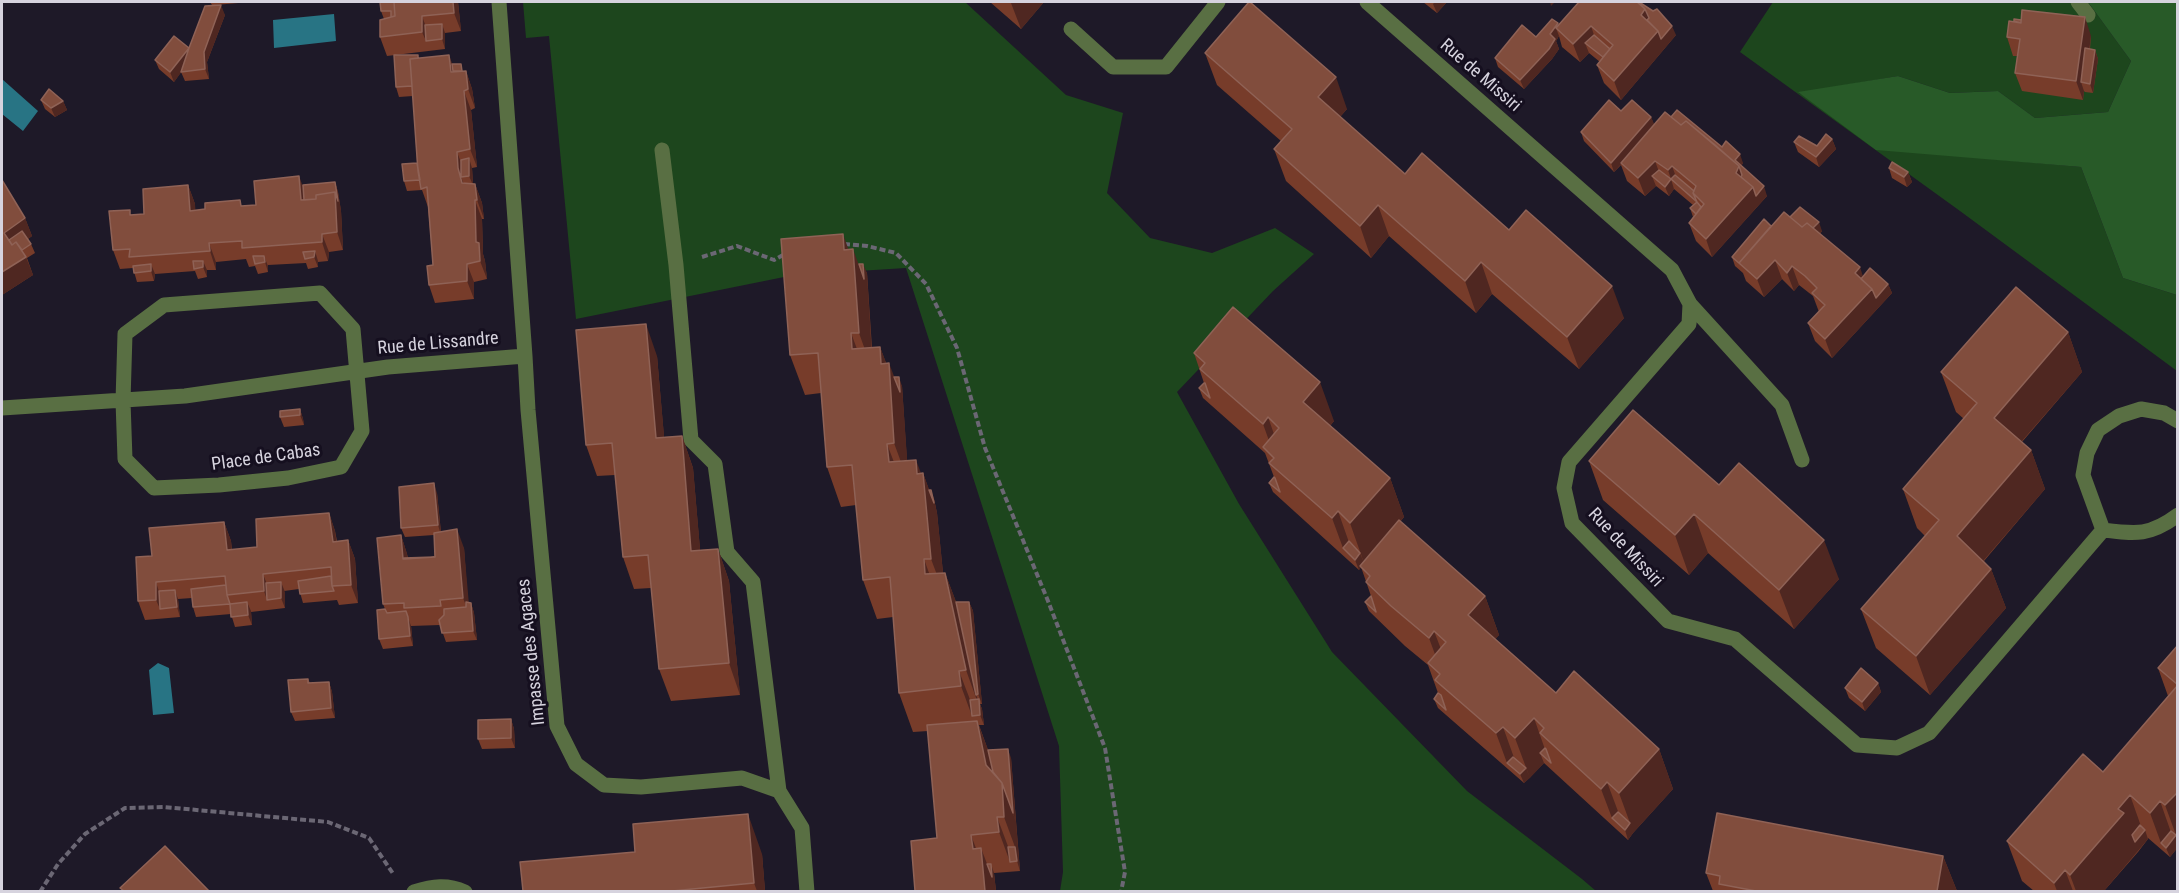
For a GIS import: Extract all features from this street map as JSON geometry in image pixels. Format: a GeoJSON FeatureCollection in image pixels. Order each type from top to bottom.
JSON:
{"type":"FeatureCollection","features":[{"type":"Feature","properties":{"kind":"street","name":"Rue de Lissandre"},"geometry":{"type":"LineString","coordinates":[[2,408],[185,396],[388,367],[525,356],[499,2]]}},
{"type":"Feature","properties":{"kind":"street"},"geometry":{"type":"LineString","coordinates":[[1071,29],[1113,67],[1166,67],[1218,2]]}},
{"type":"Feature","properties":{"kind":"street","name":"Rue de Missiri"},"geometry":{"type":"LineString","coordinates":[[1367,2],[1672,270],[1690,304],[1689,324],[1569,462],[1564,488],[1572,523],[1668,621],[1735,639],[1857,745],[1897,748],[1929,733],[2103,530]]}},
{"type":"Feature","properties":{"kind":"street"},"geometry":{"type":"LineString","coordinates":[[2078,2],[2088,15]]}},
{"type":"Feature","properties":{"kind":"street"},"geometry":{"type":"LineString","coordinates":[[662,150],[676,265],[691,440],[715,464],[726,552],[753,582],[779,791],[802,828],[807,891]]}},
{"type":"Feature","properties":{"kind":"street","name":"Place de Cabas"},"geometry":{"type":"LineString","coordinates":[[320,293],[353,329],[357,372],[362,431],[341,467],[288,478],[219,485],[154,488],[125,459],[123,401],[125,334],[164,305],[320,293]]}},
{"type":"Feature","properties":{"kind":"street"},"geometry":{"type":"LineString","coordinates":[[1690,304],[1782,405],[1802,460]]}},
{"type":"Feature","properties":{"kind":"street","name":"Impasse des Agaces"},"geometry":{"type":"LineString","coordinates":[[525,356],[557,726],[576,764],[604,784],[641,787],[742,778],[779,791]]}},
{"type":"Feature","properties":{"kind":"street"},"geometry":{"type":"LineString","coordinates":[[2178,421],[2164,413],[2141,410],[2119,416],[2098,430],[2087,453],[2084,475],[2103,530],[2135,534],[2163,526],[2178,515]]}},
{"type":"Feature","properties":{"kind":"street"},"geometry":{"type":"LineString","coordinates":[[414,891],[433,886],[455,887],[465,891]]}},
{"type":"Feature","properties":{"kind":"path"},"geometry":{"type":"LineString","coordinates":[[833,243],[867,246],[896,254],[926,284],[957,348],[985,447],[1048,601],[1104,748],[1125,872],[1121,891]]}},
{"type":"Feature","properties":{"kind":"path"},"geometry":{"type":"LineString","coordinates":[[676,265],[737,246],[774,260],[792,250]]}},
{"type":"Feature","properties":{"kind":"path"},"geometry":{"type":"LineString","coordinates":[[40,891],[58,864],[86,834],[125,808],[165,807],[328,822],[369,838],[399,883]]}},
{"type":"Feature","properties":{"kind":"green space"},"geometry":{"type":"Polygon","coordinates":[[[523,2],[965,2],[1066,95],[1123,113],[1107,193],[1150,238],[1212,253],[1275,228],[1314,254],[1273,291],[1177,392],[1239,504],[1332,652],[1467,791],[1596,891],[1060,891],[1063,872],[1059,746],[906,268],[794,275],[576,319],[549,36],[526,38],[523,2]]]}},
{"type":"Feature","properties":{"kind":"green space"},"geometry":{"type":"Polygon","coordinates":[[[1773,2],[2088,2],[2131,61],[2108,112],[2035,118],[1998,91],[1950,93],[1898,76],[1799,93],[1949,155],[2081,167],[2123,278],[2177,295],[2177,371],[1740,52],[1773,2]]]}},
{"type":"Feature","properties":{"kind":"green space"},"geometry":{"type":"Polygon","coordinates":[[[2088,2],[2177,2],[2177,295],[2123,278],[2081,167],[1876,150],[1798,92],[1898,76],[1950,93],[1998,91],[2035,118],[2108,112],[2131,61],[2088,2]]]}},
{"type":"Feature","properties":{"kind":"water"},"geometry":{"type":"Polygon","coordinates":[[[334,14],[336,41],[274,48],[273,20],[334,14]]]}},
{"type":"Feature","properties":{"kind":"water"},"geometry":{"type":"Polygon","coordinates":[[[2,79],[38,111],[23,131],[2,114],[2,79]]]}},
{"type":"Feature","properties":{"kind":"water"},"geometry":{"type":"Polygon","coordinates":[[[158,663],[169,668],[174,713],[153,715],[149,670],[158,663]]]}},
{"type":"Feature","properties":{"kind":"building"},"geometry":{"type":"Polygon","coordinates":[[[380,2],[394,2],[395,16],[391,17],[391,11],[381,11],[380,2]]]}},
{"type":"Feature","properties":{"kind":"building"},"geometry":{"type":"Polygon","coordinates":[[[394,2],[453,2],[454,13],[422,16],[422,32],[380,37],[380,20],[395,16],[394,2]]]}},
{"type":"Feature","properties":{"kind":"building"},"geometry":{"type":"Polygon","coordinates":[[[1249,2],[1336,77],[1318,97],[1405,174],[1422,153],[1509,230],[1526,210],[1612,286],[1567,337],[1481,262],[1465,281],[1378,205],[1360,226],[1274,149],[1292,129],[1205,53],[1249,2]]]}},
{"type":"Feature","properties":{"kind":"building"},"geometry":{"type":"Polygon","coordinates":[[[1579,2],[1637,2],[1645,9],[1641,15],[1658,31],[1614,81],[1597,65],[1613,45],[1591,26],[1573,44],[1556,28],[1579,2]]]}},
{"type":"Feature","properties":{"kind":"building"},"geometry":{"type":"Polygon","coordinates":[[[1639,2],[1653,11],[1657,9],[1672,26],[1661,39],[1658,31],[1647,20],[1649,18],[1645,9],[1639,2]]]}},
{"type":"Feature","properties":{"kind":"building"},"geometry":{"type":"Polygon","coordinates":[[[221,5],[204,52],[205,69],[181,72],[205,6],[221,5]]]}},
{"type":"Feature","properties":{"kind":"building"},"geometry":{"type":"Polygon","coordinates":[[[2022,10],[2085,17],[2076,81],[2015,73],[2020,39],[2007,37],[2009,21],[2021,23],[2022,10]]]}},
{"type":"Feature","properties":{"kind":"building"},"geometry":{"type":"Polygon","coordinates":[[[1552,19],[1558,23],[1550,34],[1555,39],[1549,49],[1520,80],[1495,58],[1522,25],[1536,37],[1552,19]]]}},
{"type":"Feature","properties":{"kind":"building"},"geometry":{"type":"Polygon","coordinates":[[[442,24],[442,39],[426,41],[425,25],[442,24]]]}},
{"type":"Feature","properties":{"kind":"building"},"geometry":{"type":"Polygon","coordinates":[[[1594,35],[1610,49],[1603,57],[1585,43],[1594,35]]]}},
{"type":"Feature","properties":{"kind":"building"},"geometry":{"type":"Polygon","coordinates":[[[174,36],[189,48],[170,72],[155,60],[174,36]]]}},
{"type":"Feature","properties":{"kind":"building"},"geometry":{"type":"Polygon","coordinates":[[[2085,48],[2095,50],[2090,84],[2081,82],[2085,48]]]}},
{"type":"Feature","properties":{"kind":"building"},"geometry":{"type":"Polygon","coordinates":[[[394,55],[418,55],[418,58],[410,59],[412,86],[396,87],[394,55]]]}},
{"type":"Feature","properties":{"kind":"building"},"geometry":{"type":"Polygon","coordinates":[[[449,55],[451,72],[466,71],[468,89],[464,91],[470,149],[457,152],[458,168],[462,183],[475,184],[476,242],[479,243],[480,261],[467,264],[467,281],[429,285],[427,266],[433,265],[427,187],[421,189],[418,171],[410,59],[449,55]]]}},
{"type":"Feature","properties":{"kind":"building"},"geometry":{"type":"Polygon","coordinates":[[[452,64],[461,64],[462,71],[453,71],[452,64]]]}},
{"type":"Feature","properties":{"kind":"building"},"geometry":{"type":"Polygon","coordinates":[[[49,89],[63,101],[51,108],[41,100],[49,89]]]}},
{"type":"Feature","properties":{"kind":"building"},"geometry":{"type":"Polygon","coordinates":[[[1609,100],[1621,111],[1632,100],[1651,117],[1611,163],[1581,132],[1609,100]]]}},
{"type":"Feature","properties":{"kind":"building"},"geometry":{"type":"Polygon","coordinates":[[[1677,110],[1722,147],[1726,141],[1740,154],[1735,160],[1764,186],[1756,196],[1753,187],[1741,177],[1739,166],[1686,121],[1681,125],[1671,117],[1677,110]]]}},
{"type":"Feature","properties":{"kind":"building"},"geometry":{"type":"Polygon","coordinates":[[[1665,112],[1681,125],[1686,121],[1714,144],[1739,166],[1736,173],[1753,187],[1706,239],[1689,223],[1704,204],[1693,193],[1696,186],[1672,166],[1668,170],[1655,161],[1638,178],[1621,163],[1665,112]]]}},
{"type":"Feature","properties":{"kind":"building"},"geometry":{"type":"Polygon","coordinates":[[[1826,134],[1832,139],[1816,157],[1794,142],[1799,136],[1817,146],[1826,134]]]}},
{"type":"Feature","properties":{"kind":"building"},"geometry":{"type":"Polygon","coordinates":[[[469,158],[469,176],[461,177],[461,160],[469,158]]]}},
{"type":"Feature","properties":{"kind":"building"},"geometry":{"type":"Polygon","coordinates":[[[1892,162],[1908,172],[1904,177],[1889,168],[1892,162]]]}},
{"type":"Feature","properties":{"kind":"building"},"geometry":{"type":"Polygon","coordinates":[[[417,163],[420,180],[404,181],[402,164],[417,163]]]}},
{"type":"Feature","properties":{"kind":"building"},"geometry":{"type":"Polygon","coordinates":[[[1659,170],[1671,179],[1665,187],[1652,176],[1659,170]]]}},
{"type":"Feature","properties":{"kind":"building"},"geometry":{"type":"Polygon","coordinates":[[[1675,175],[1694,191],[1697,202],[1671,179],[1675,175]]]}},
{"type":"Feature","properties":{"kind":"building"},"geometry":{"type":"Polygon","coordinates":[[[299,176],[301,200],[316,199],[316,195],[335,192],[337,232],[322,234],[322,242],[242,248],[242,241],[209,243],[210,251],[129,257],[130,249],[113,250],[109,211],[130,210],[130,215],[144,214],[143,189],[188,185],[190,211],[205,209],[205,203],[240,200],[241,206],[256,205],[254,181],[299,176]]]}},
{"type":"Feature","properties":{"kind":"building"},"geometry":{"type":"Polygon","coordinates":[[[2,180],[25,218],[4,233],[12,245],[16,242],[26,257],[2,272],[2,180]]]}},
{"type":"Feature","properties":{"kind":"building"},"geometry":{"type":"Polygon","coordinates":[[[335,182],[338,201],[335,192],[316,195],[316,199],[304,200],[303,185],[335,182]]]}},
{"type":"Feature","properties":{"kind":"building"},"geometry":{"type":"Polygon","coordinates":[[[1697,202],[1701,207],[1696,214],[1690,208],[1697,202]]]}},
{"type":"Feature","properties":{"kind":"building"},"geometry":{"type":"Polygon","coordinates":[[[1800,207],[1819,222],[1813,228],[1807,223],[1802,227],[1790,217],[1800,207]]]}},
{"type":"Feature","properties":{"kind":"building"},"geometry":{"type":"Polygon","coordinates":[[[1784,212],[1802,227],[1807,223],[1860,267],[1855,273],[1872,289],[1825,339],[1808,323],[1825,305],[1812,293],[1817,288],[1805,276],[1792,266],[1787,273],[1775,260],[1757,279],[1739,263],[1784,212]]]}},
{"type":"Feature","properties":{"kind":"building"},"geometry":{"type":"Polygon","coordinates":[[[1764,219],[1771,226],[1740,264],[1732,257],[1764,219]]]}},
{"type":"Feature","properties":{"kind":"building"},"geometry":{"type":"Polygon","coordinates":[[[22,231],[31,244],[22,250],[16,242],[12,245],[9,240],[22,231]]]}},
{"type":"Feature","properties":{"kind":"building"},"geometry":{"type":"Polygon","coordinates":[[[843,234],[844,250],[853,249],[859,333],[851,333],[852,349],[880,347],[881,364],[889,363],[894,443],[887,444],[889,462],[916,460],[917,474],[923,473],[931,559],[924,559],[925,574],[945,573],[966,670],[959,671],[961,686],[899,693],[890,577],[863,580],[852,465],[827,467],[818,353],[790,355],[781,239],[843,234]]]}},
{"type":"Feature","properties":{"kind":"building"},"geometry":{"type":"Polygon","coordinates":[[[315,251],[314,257],[305,259],[303,252],[315,251]]]}},
{"type":"Feature","properties":{"kind":"building"},"geometry":{"type":"Polygon","coordinates":[[[253,256],[264,256],[265,262],[255,264],[253,256]]]}},
{"type":"Feature","properties":{"kind":"building"},"geometry":{"type":"Polygon","coordinates":[[[193,261],[203,261],[203,267],[194,269],[193,261]]]}},
{"type":"Feature","properties":{"kind":"building"},"geometry":{"type":"Polygon","coordinates":[[[151,264],[151,271],[134,273],[133,266],[151,264]]]}},
{"type":"Feature","properties":{"kind":"building"},"geometry":{"type":"Polygon","coordinates":[[[859,264],[863,264],[864,279],[859,264]]]}},
{"type":"Feature","properties":{"kind":"building"},"geometry":{"type":"Polygon","coordinates":[[[1870,268],[1888,284],[1876,298],[1872,289],[1861,279],[1870,268]]]}},
{"type":"Feature","properties":{"kind":"building"},"geometry":{"type":"Polygon","coordinates":[[[2016,287],[2068,332],[1994,418],[2031,450],[1957,536],[1991,569],[1916,656],[1861,609],[1939,520],[1903,489],[1977,403],[1941,372],[2016,287]]]}},
{"type":"Feature","properties":{"kind":"building"},"geometry":{"type":"Polygon","coordinates":[[[1233,307],[1320,382],[1303,402],[1390,478],[1350,523],[1338,511],[1332,518],[1269,463],[1274,458],[1263,447],[1279,428],[1268,417],[1263,424],[1200,369],[1205,363],[1194,353],[1233,307]]]}},
{"type":"Feature","properties":{"kind":"building"},"geometry":{"type":"Polygon","coordinates":[[[646,324],[656,438],[682,436],[691,551],[718,549],[729,663],[659,669],[648,555],[623,557],[612,443],[586,445],[576,330],[646,324]]]}},
{"type":"Feature","properties":{"kind":"building"},"geometry":{"type":"Polygon","coordinates":[[[894,377],[899,377],[900,392],[894,377]]]}},
{"type":"Feature","properties":{"kind":"building"},"geometry":{"type":"Polygon","coordinates":[[[1205,383],[1210,398],[1199,388],[1205,383]]]}},
{"type":"Feature","properties":{"kind":"building"},"geometry":{"type":"Polygon","coordinates":[[[300,409],[300,415],[280,417],[280,411],[300,409]]]}},
{"type":"Feature","properties":{"kind":"building"},"geometry":{"type":"Polygon","coordinates":[[[1633,410],[1719,485],[1739,463],[1824,540],[1779,590],[1694,514],[1675,535],[1589,461],[1633,410]]]}},
{"type":"Feature","properties":{"kind":"building"},"geometry":{"type":"Polygon","coordinates":[[[1275,478],[1280,492],[1269,483],[1275,478]]]}},
{"type":"Feature","properties":{"kind":"building"},"geometry":{"type":"Polygon","coordinates":[[[434,483],[438,525],[401,528],[399,487],[434,483]]]}},
{"type":"Feature","properties":{"kind":"building"},"geometry":{"type":"Polygon","coordinates":[[[329,513],[333,542],[348,540],[351,585],[332,586],[331,567],[263,574],[264,591],[227,595],[225,576],[156,582],[156,600],[138,601],[136,557],[152,556],[149,528],[224,522],[227,550],[257,547],[256,519],[329,513]]]}},
{"type":"Feature","properties":{"kind":"building"},"geometry":{"type":"Polygon","coordinates":[[[1399,520],[1485,596],[1468,615],[1556,693],[1574,671],[1659,749],[1619,793],[1607,782],[1601,789],[1540,733],[1544,728],[1534,718],[1515,738],[1503,727],[1496,733],[1435,680],[1440,674],[1428,663],[1446,642],[1434,631],[1429,638],[1391,606],[1366,582],[1370,576],[1360,566],[1399,520]]]}},
{"type":"Feature","properties":{"kind":"building"},"geometry":{"type":"Polygon","coordinates":[[[457,529],[463,598],[440,600],[441,606],[404,608],[404,603],[383,604],[377,538],[401,535],[403,559],[435,557],[434,533],[457,529]]]}},
{"type":"Feature","properties":{"kind":"building"},"geometry":{"type":"Polygon","coordinates":[[[1349,541],[1360,553],[1355,560],[1343,548],[1349,541]]]}},
{"type":"Feature","properties":{"kind":"building"},"geometry":{"type":"Polygon","coordinates":[[[331,576],[334,591],[300,594],[298,581],[331,576]]]}},
{"type":"Feature","properties":{"kind":"building"},"geometry":{"type":"Polygon","coordinates":[[[281,582],[281,598],[267,600],[266,583],[281,582]]]}},
{"type":"Feature","properties":{"kind":"building"},"geometry":{"type":"Polygon","coordinates":[[[226,585],[230,604],[193,607],[191,589],[226,585]]]}},
{"type":"Feature","properties":{"kind":"building"},"geometry":{"type":"Polygon","coordinates":[[[175,590],[177,607],[160,609],[159,591],[175,590]]]}},
{"type":"Feature","properties":{"kind":"building"},"geometry":{"type":"Polygon","coordinates":[[[1371,596],[1376,612],[1365,602],[1371,596]]]}},
{"type":"Feature","properties":{"kind":"building"},"geometry":{"type":"Polygon","coordinates":[[[247,602],[248,615],[231,617],[230,604],[247,602]]]}},
{"type":"Feature","properties":{"kind":"building"},"geometry":{"type":"Polygon","coordinates":[[[466,602],[471,603],[473,631],[442,633],[439,620],[444,615],[444,609],[466,607],[466,602]]]}},
{"type":"Feature","properties":{"kind":"building"},"geometry":{"type":"Polygon","coordinates":[[[956,602],[969,602],[978,694],[976,695],[956,602]]]}},
{"type":"Feature","properties":{"kind":"building"},"geometry":{"type":"Polygon","coordinates":[[[385,609],[387,613],[406,611],[410,636],[379,639],[377,610],[385,609]]]}},
{"type":"Feature","properties":{"kind":"building"},"geometry":{"type":"Polygon","coordinates":[[[2178,645],[2178,685],[2158,668],[2178,645]]]}},
{"type":"Feature","properties":{"kind":"building"},"geometry":{"type":"Polygon","coordinates":[[[1861,668],[1878,683],[1862,702],[1845,688],[1861,668]]]}},
{"type":"Feature","properties":{"kind":"building"},"geometry":{"type":"Polygon","coordinates":[[[308,679],[308,683],[329,682],[331,708],[291,712],[288,680],[308,679]]]}},
{"type":"Feature","properties":{"kind":"building"},"geometry":{"type":"Polygon","coordinates":[[[2178,685],[2178,792],[2165,805],[2160,801],[2150,813],[2130,795],[2118,809],[2124,813],[2070,875],[2065,870],[2054,883],[2007,841],[2083,754],[2103,772],[2178,685]]]}},
{"type":"Feature","properties":{"kind":"building"},"geometry":{"type":"Polygon","coordinates":[[[1438,693],[1441,695],[1446,710],[1434,699],[1438,693]]]}},
{"type":"Feature","properties":{"kind":"building"},"geometry":{"type":"Polygon","coordinates":[[[979,699],[980,715],[972,716],[970,700],[979,699]]]}},
{"type":"Feature","properties":{"kind":"building"},"geometry":{"type":"Polygon","coordinates":[[[511,719],[511,738],[478,739],[478,720],[511,719]]]}},
{"type":"Feature","properties":{"kind":"building"},"geometry":{"type":"Polygon","coordinates":[[[977,721],[986,765],[1002,783],[1004,817],[997,817],[999,832],[971,835],[973,849],[981,848],[985,891],[915,891],[911,841],[937,838],[927,725],[977,721]]]}},
{"type":"Feature","properties":{"kind":"building"},"geometry":{"type":"Polygon","coordinates":[[[1008,749],[1013,813],[1002,783],[993,772],[988,750],[1008,749]]]}},
{"type":"Feature","properties":{"kind":"building"},"geometry":{"type":"Polygon","coordinates":[[[1546,749],[1551,763],[1540,753],[1546,749]]]}},
{"type":"Feature","properties":{"kind":"building"},"geometry":{"type":"Polygon","coordinates":[[[1513,757],[1526,768],[1520,774],[1507,763],[1513,757]]]}},
{"type":"Feature","properties":{"kind":"building"},"geometry":{"type":"Polygon","coordinates":[[[1618,812],[1630,823],[1625,830],[1612,818],[1618,812]]]}},
{"type":"Feature","properties":{"kind":"building"},"geometry":{"type":"Polygon","coordinates":[[[1717,813],[1943,856],[1937,891],[1756,891],[1719,884],[1720,876],[1706,873],[1717,813]]]}},
{"type":"Feature","properties":{"kind":"building"},"geometry":{"type":"Polygon","coordinates":[[[748,814],[754,883],[672,891],[523,891],[520,862],[635,852],[633,824],[748,814]]]}},
{"type":"Feature","properties":{"kind":"building"},"geometry":{"type":"Polygon","coordinates":[[[2140,825],[2145,830],[2135,842],[2132,835],[2140,825]]]}},
{"type":"Feature","properties":{"kind":"building"},"geometry":{"type":"Polygon","coordinates":[[[2171,831],[2176,835],[2166,848],[2161,843],[2171,831]]]}},
{"type":"Feature","properties":{"kind":"building"},"geometry":{"type":"Polygon","coordinates":[[[165,846],[209,891],[124,891],[120,888],[165,846]]]}},
{"type":"Feature","properties":{"kind":"building"},"geometry":{"type":"Polygon","coordinates":[[[1008,847],[1015,847],[1017,861],[1010,862],[1008,847]]]}},
{"type":"Feature","properties":{"kind":"building"},"geometry":{"type":"Polygon","coordinates":[[[987,864],[991,864],[992,877],[987,864]]]}}]}
